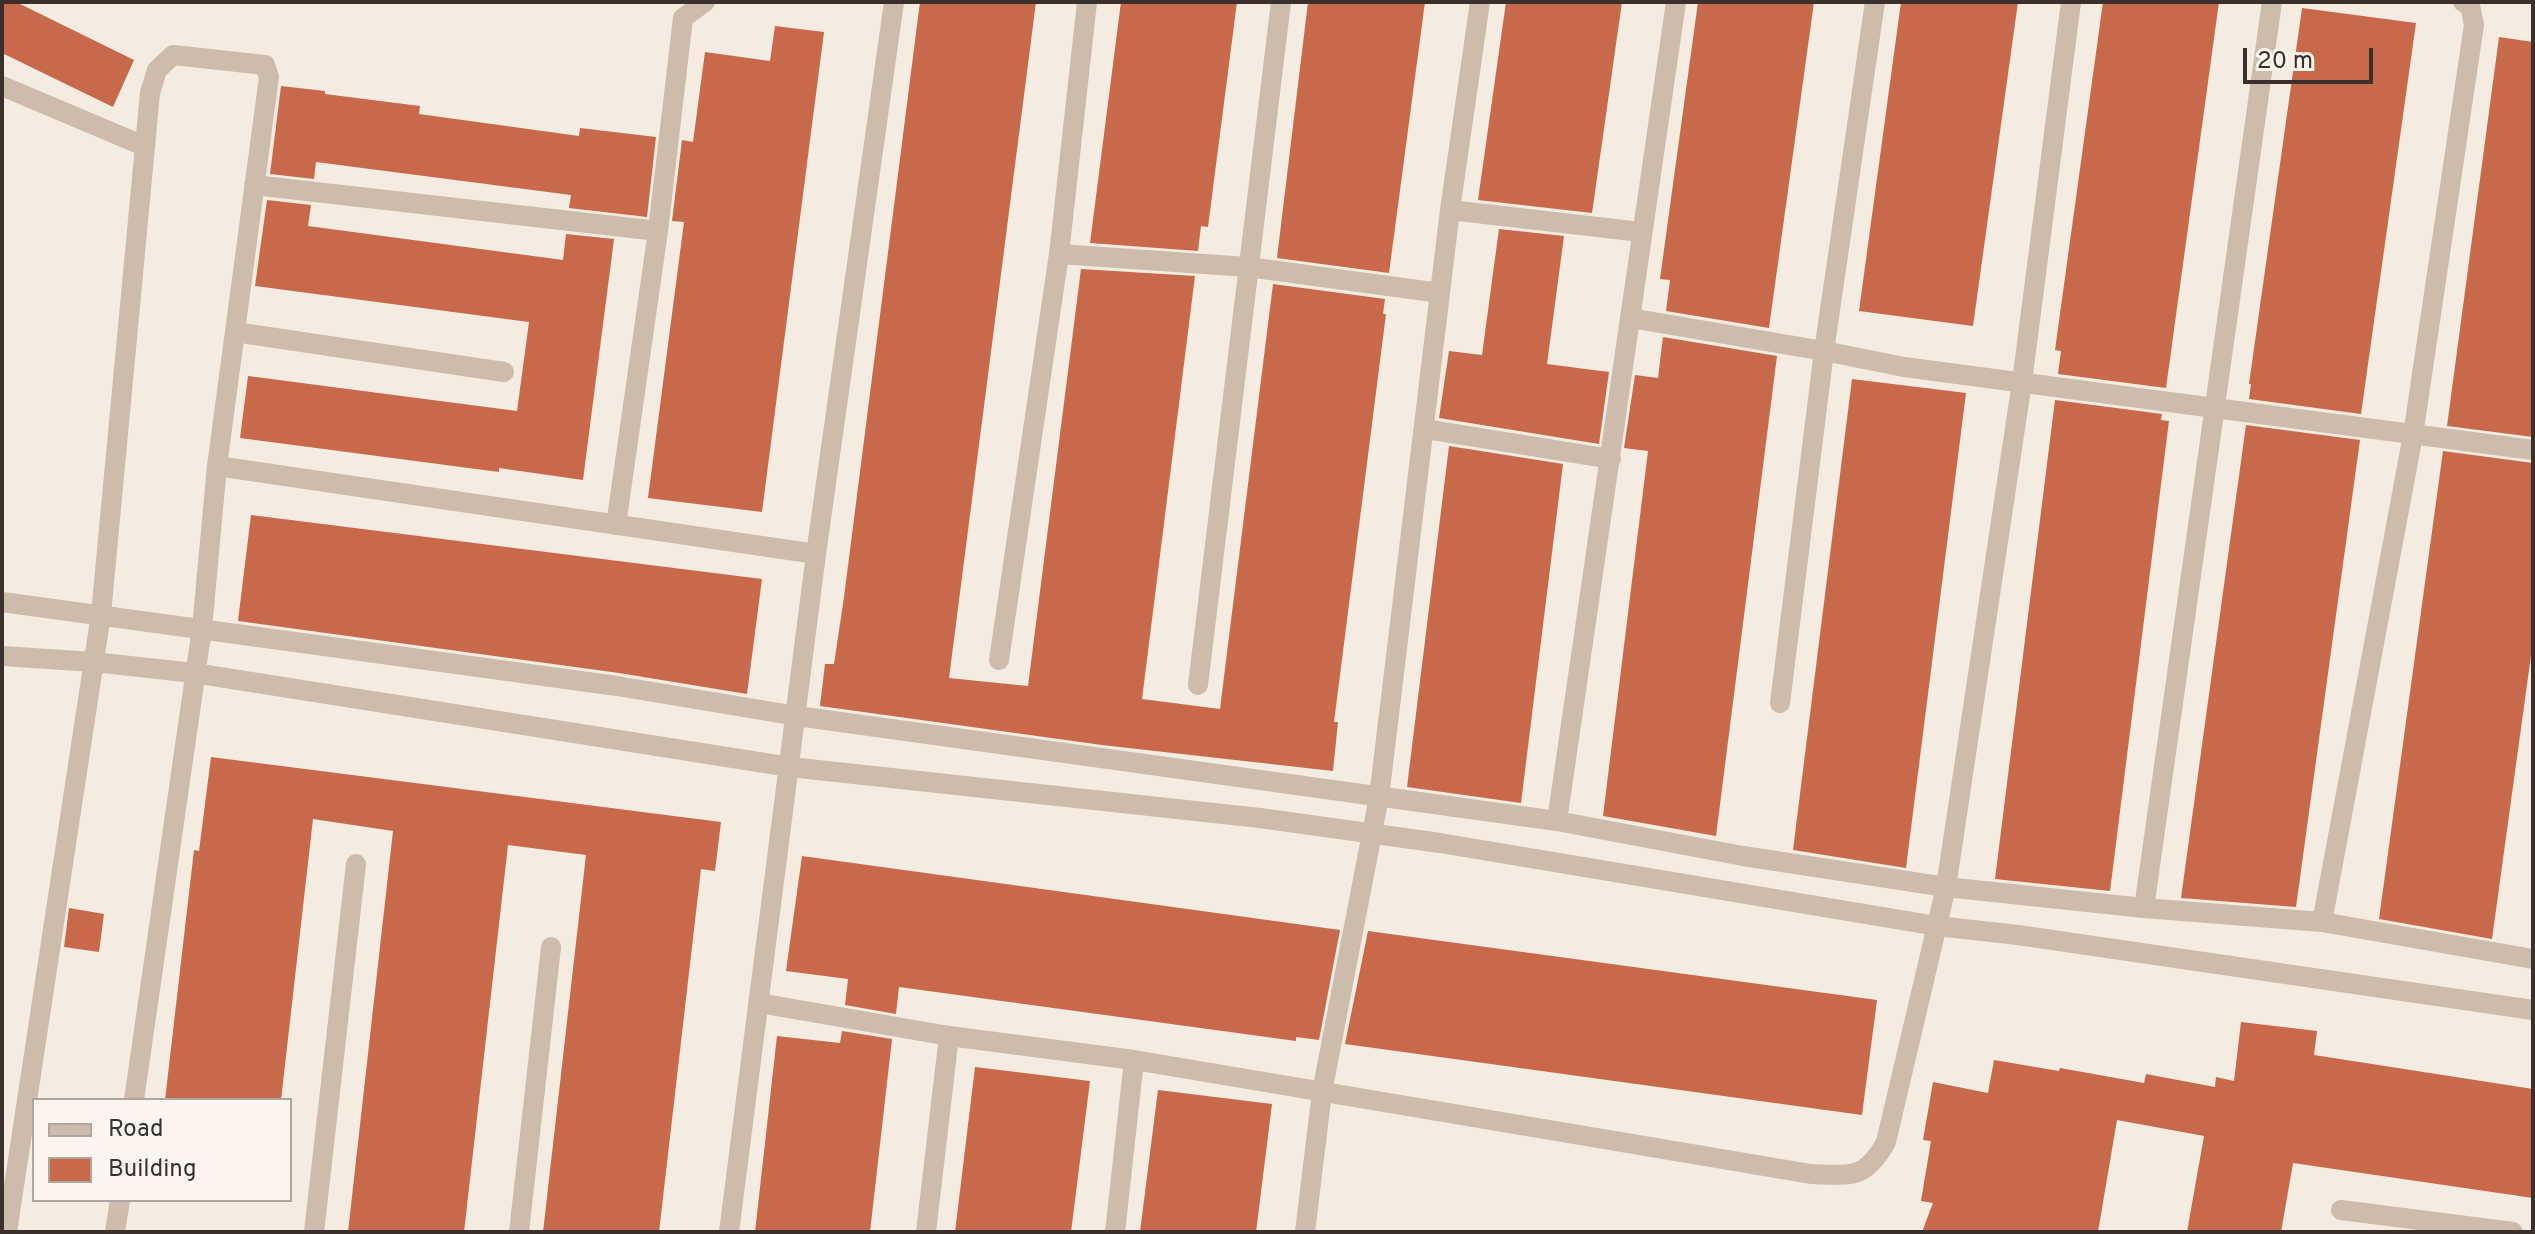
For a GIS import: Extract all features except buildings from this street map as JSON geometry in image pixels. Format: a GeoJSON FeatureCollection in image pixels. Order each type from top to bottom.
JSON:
{"type":"FeatureCollection","features":[{"type":"Feature","properties":{"kind":"street"},"geometry":{"type":"LineString","coordinates":[[616,525],[658,231],[683,18],[705,2]]}},
{"type":"Feature","properties":{"kind":"street"},"geometry":{"type":"LineString","coordinates":[[729,1232],[816,554],[894,2]]}},
{"type":"Feature","properties":{"kind":"street"},"geometry":{"type":"LineString","coordinates":[[999,660],[1059,254],[1087,2]]}},
{"type":"Feature","properties":{"kind":"street"},"geometry":{"type":"LineString","coordinates":[[1198,685],[1281,2]]}},
{"type":"Feature","properties":{"kind":"street"},"geometry":{"type":"LineString","coordinates":[[1305,1232],[1322,1092],[1379,797],[1450,210],[1480,2]]}},
{"type":"Feature","properties":{"kind":"street"},"geometry":{"type":"LineString","coordinates":[[1557,821],[1676,2]]}},
{"type":"Feature","properties":{"kind":"street"},"geometry":{"type":"LineString","coordinates":[[1780,703],[1824,351],[1875,2]]}},
{"type":"Feature","properties":{"kind":"street"},"geometry":{"type":"LineString","coordinates":[[759,1003],[949,1036],[1134,1060],[1811,1174],[1851,1175],[1874,1163],[1886,1142],[1946,887],[2022,382],[2071,2]]}},
{"type":"Feature","properties":{"kind":"street"},"geometry":{"type":"LineString","coordinates":[[2144,908],[2272,2]]}},
{"type":"Feature","properties":{"kind":"street"},"geometry":{"type":"LineString","coordinates":[[2322,922],[2413,435],[2474,25],[2470,5],[2463,2]]}},
{"type":"Feature","properties":{"kind":"street"},"geometry":{"type":"LineString","coordinates":[[7,1232],[101,614],[150,93],[157,70],[173,55],[265,65],[269,77],[217,466],[202,628],[134,1098]]}},
{"type":"Feature","properties":{"kind":"street"},"geometry":{"type":"LineString","coordinates":[[2,86],[144,146]]}},
{"type":"Feature","properties":{"kind":"street"},"geometry":{"type":"LineString","coordinates":[[254,185],[658,231]]}},
{"type":"Feature","properties":{"kind":"street"},"geometry":{"type":"LineString","coordinates":[[1450,210],[1641,232]]}},
{"type":"Feature","properties":{"kind":"street"},"geometry":{"type":"LineString","coordinates":[[1059,254],[1248,267],[1440,293]]}},
{"type":"Feature","properties":{"kind":"street"},"geometry":{"type":"LineString","coordinates":[[1630,318],[1904,367],[2533,450]]}},
{"type":"Feature","properties":{"kind":"street"},"geometry":{"type":"LineString","coordinates":[[235,332],[504,372]]}},
{"type":"Feature","properties":{"kind":"street"},"geometry":{"type":"LineString","coordinates":[[1425,429],[1611,459]]}},
{"type":"Feature","properties":{"kind":"street"},"geometry":{"type":"LineString","coordinates":[[217,466],[816,554]]}},
{"type":"Feature","properties":{"kind":"street"},"geometry":{"type":"LineString","coordinates":[[2,602],[617,686],[797,716],[1557,821],[1743,856],[1946,887],[2144,908],[2322,922],[2533,959]]}},
{"type":"Feature","properties":{"kind":"street"},"geometry":{"type":"LineString","coordinates":[[2,656],[194,673],[790,767],[1260,818],[1440,843],[1937,926],[2033,937],[2533,1010]]}},
{"type":"Feature","properties":{"kind":"street"},"geometry":{"type":"LineString","coordinates":[[314,1232],[356,864]]}},
{"type":"Feature","properties":{"kind":"street"},"geometry":{"type":"LineString","coordinates":[[519,1232],[551,947]]}},
{"type":"Feature","properties":{"kind":"street"},"geometry":{"type":"LineString","coordinates":[[926,1232],[949,1036]]}},
{"type":"Feature","properties":{"kind":"street"},"geometry":{"type":"LineString","coordinates":[[1115,1232],[1134,1060]]}},
{"type":"Feature","properties":{"kind":"street"},"geometry":{"type":"LineString","coordinates":[[115,1232],[120,1202]]}},
{"type":"Feature","properties":{"kind":"street"},"geometry":{"type":"LineString","coordinates":[[2341,1210],[2513,1232]]}}]}
